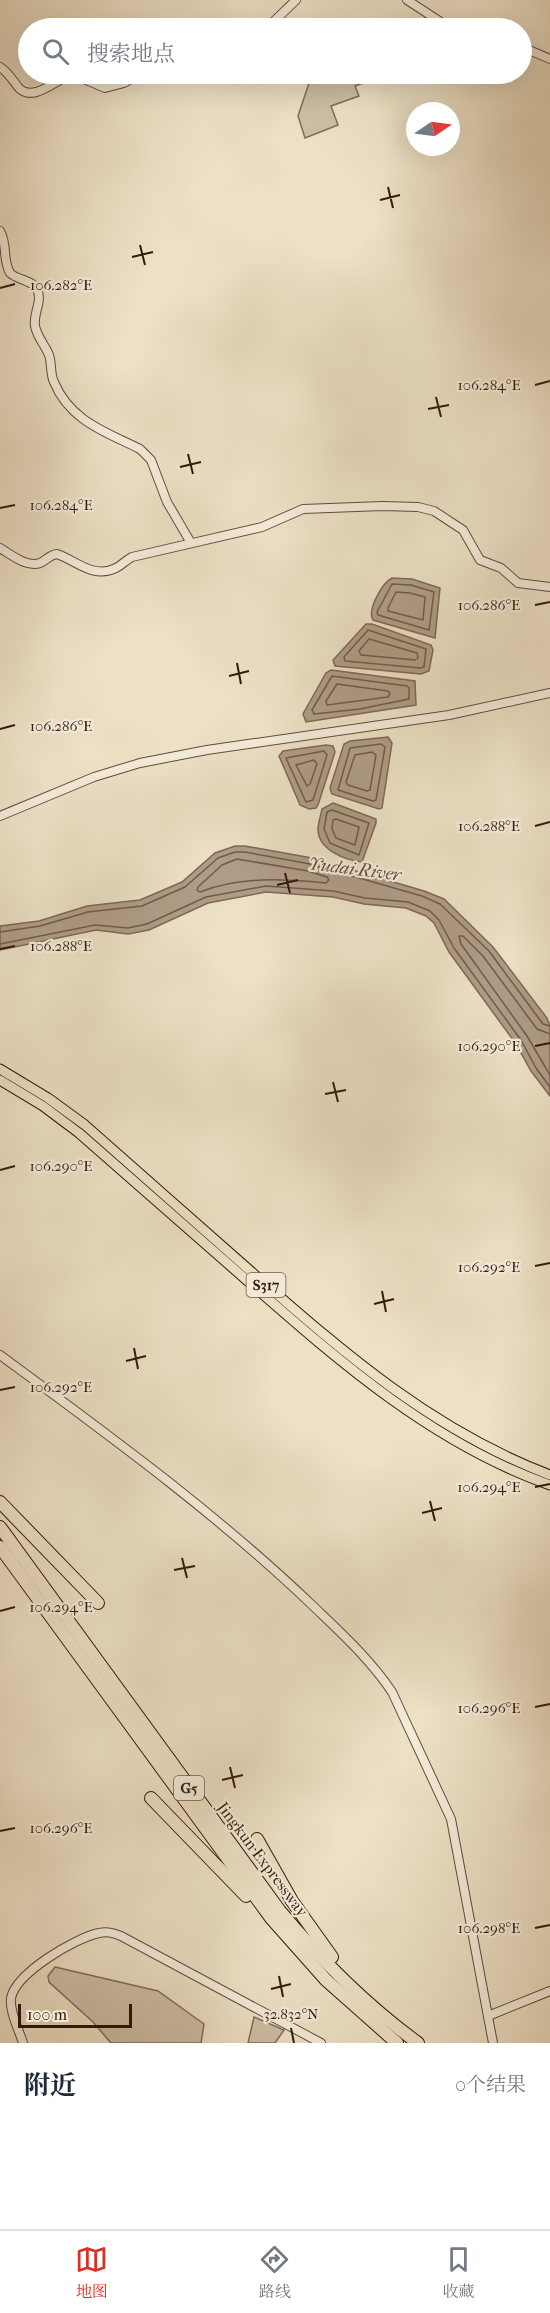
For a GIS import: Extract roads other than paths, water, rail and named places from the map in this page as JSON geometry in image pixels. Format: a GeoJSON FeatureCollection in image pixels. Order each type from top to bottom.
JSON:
{"type":"FeatureCollection","features":[{"type":"Feature","properties":{"kind":"highway"},"geometry":{"type":"LineString","coordinates":[[0,1502],[98,1603]]}},
{"type":"Feature","properties":{"kind":"highway","name":"Jingkun Expressway"},"geometry":{"type":"LineString","coordinates":[[0,1527],[280,1911],[334,1971],[384,2017],[418,2043]]}},
{"type":"Feature","properties":{"kind":"highway","name":"Jingkun Expressway"},"geometry":{"type":"LineString","coordinates":[[0,1548],[275,1923],[326,1980],[397,2043]]}},
{"type":"Feature","properties":{"kind":"highway"},"geometry":{"type":"LineString","coordinates":[[151,1798],[275,1923]]}},
{"type":"Feature","properties":{"kind":"highway"},"geometry":{"type":"LineString","coordinates":[[256,1839],[322,1947],[384,2017]]}},
{"type":"Feature","properties":{"kind":"main road","name":"S317"},"geometry":{"type":"LineString","coordinates":[[0,1069],[48,1098],[85,1125],[320,1332],[377,1378],[483,1445],[550,1475]]}},
{"type":"Feature","properties":{"kind":"main road","name":"S317"},"geometry":{"type":"LineString","coordinates":[[0,1080],[79,1133],[306,1333],[366,1382],[462,1445],[550,1485]]}},
{"type":"Feature","properties":{"kind":"street"},"geometry":{"type":"LineString","coordinates":[[277,18],[296,0]]}},
{"type":"Feature","properties":{"kind":"street"},"geometry":{"type":"LineString","coordinates":[[407,0],[435,18]]}},
{"type":"Feature","properties":{"kind":"street"},"geometry":{"type":"LineString","coordinates":[[532,51],[550,59]]}},
{"type":"Feature","properties":{"kind":"street"},"geometry":{"type":"LineString","coordinates":[[0,67],[21,90],[30,93],[38,92],[53,84]]}},
{"type":"Feature","properties":{"kind":"street"},"geometry":{"type":"LineString","coordinates":[[96,84],[105,88],[120,84]]}},
{"type":"Feature","properties":{"kind":"street"},"geometry":{"type":"LineString","coordinates":[[0,231],[5,243],[4,260],[10,273],[32,284],[37,290],[39,297],[35,312],[36,328],[50,356],[52,378],[57,389],[83,421],[140,449],[148,456],[167,502],[191,543]]}},
{"type":"Feature","properties":{"kind":"street"},"geometry":{"type":"LineString","coordinates":[[0,548],[31,564],[39,563],[57,554],[87,569],[104,572],[118,567],[132,557],[262,527],[303,509],[418,507],[434,511],[456,524],[468,537],[480,560],[501,568],[516,582],[550,586]]}},
{"type":"Feature","properties":{"kind":"street"},"geometry":{"type":"LineString","coordinates":[[0,816],[94,777],[140,763],[207,750],[449,715],[550,693]]}},
{"type":"Feature","properties":{"kind":"street"},"geometry":{"type":"LineString","coordinates":[[0,1355],[229,1530],[356,1647],[384,1679],[451,1819],[493,2043]]}},
{"type":"Feature","properties":{"kind":"street"},"geometry":{"type":"LineString","coordinates":[[23,2043],[11,1999],[23,1979],[55,1953],[86,1937],[109,1932],[121,1936],[321,2043]]}},
{"type":"Feature","properties":{"kind":"street"},"geometry":{"type":"LineString","coordinates":[[488,2016],[550,1991]]}},
{"type":"Feature","properties":{"kind":"water"},"geometry":{"type":"Polygon","coordinates":[[[392,578],[412,579],[440,588],[435,638],[373,620],[372,610],[376,597],[392,578]]]}},
{"type":"Feature","properties":{"kind":"water"},"geometry":{"type":"Polygon","coordinates":[[[366,624],[372,624],[431,645],[433,650],[429,671],[421,674],[335,666],[333,660],[366,624]]]}},
{"type":"Feature","properties":{"kind":"water"},"geometry":{"type":"Polygon","coordinates":[[[331,670],[415,681],[416,705],[306,722],[303,714],[326,673],[331,670]]]}},
{"type":"Feature","properties":{"kind":"water"},"geometry":{"type":"Polygon","coordinates":[[[388,737],[392,743],[382,808],[332,794],[330,788],[344,744],[350,741],[388,737]]]}},
{"type":"Feature","properties":{"kind":"water"},"geometry":{"type":"Polygon","coordinates":[[[333,746],[335,752],[318,805],[316,808],[309,809],[300,805],[279,756],[283,751],[333,746]]]}},
{"type":"Feature","properties":{"kind":"water"},"geometry":{"type":"Polygon","coordinates":[[[333,803],[376,819],[362,862],[334,853],[322,843],[318,827],[322,809],[333,803]]]}},
{"type":"Feature","properties":{"kind":"water"},"geometry":{"type":"Polygon","coordinates":[[[235,846],[312,858],[444,899],[493,947],[547,1018],[550,1026],[550,1096],[531,1071],[516,1044],[449,952],[434,923],[426,916],[406,908],[364,904],[333,897],[266,892],[208,903],[149,930],[128,934],[96,930],[0,950],[0,926],[39,921],[87,906],[140,900],[182,882],[215,853],[235,846]]]}},
{"type":"Feature","properties":{"kind":"water label","name":"Yudai River"},"geometry":{"type":"Point","coordinates":[355,869]}}]}
